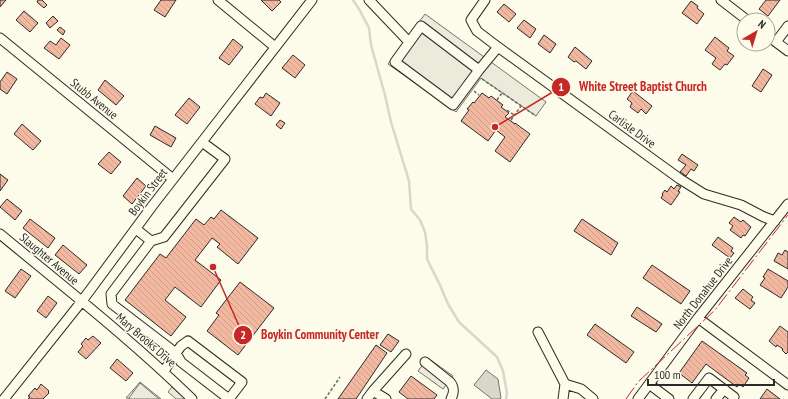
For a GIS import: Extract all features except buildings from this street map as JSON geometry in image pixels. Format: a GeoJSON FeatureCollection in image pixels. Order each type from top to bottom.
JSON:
{"type":"FeatureCollection","features":[{"type":"Feature","properties":{"kind":"street"},"geometry":{"type":"LineString","coordinates":[[218,0],[276,46]]}},
{"type":"Feature","properties":{"kind":"street","name":"Boykin Street"},"geometry":{"type":"LineString","coordinates":[[4,399],[82,301],[173,179],[312,0]]}},
{"type":"Feature","properties":{"kind":"street"},"geometry":{"type":"LineString","coordinates":[[369,0],[409,42]]}},
{"type":"Feature","properties":{"kind":"street","name":"Carlisle Drive"},"geometry":{"type":"LineString","coordinates":[[485,0],[471,20],[477,31],[673,174],[704,194],[741,205],[775,221]]}},
{"type":"Feature","properties":{"kind":"street"},"geometry":{"type":"LineString","coordinates":[[721,0],[737,12]]}},
{"type":"Feature","properties":{"kind":"street"},"geometry":{"type":"LineString","coordinates":[[480,74],[421,26],[395,62],[453,105],[480,74],[498,47]]}},
{"type":"Feature","properties":{"kind":"street"},"geometry":{"type":"LineString","coordinates":[[788,26],[776,42],[788,51]]}},
{"type":"Feature","properties":{"kind":"street","name":"Stubb Avenue"},"geometry":{"type":"LineString","coordinates":[[0,38],[173,179]]}},
{"type":"Feature","properties":{"kind":"street"},"geometry":{"type":"LineString","coordinates":[[164,371],[176,353],[181,346],[188,341],[242,382],[229,399],[181,362],[176,353],[112,304],[111,294],[151,241],[164,237],[225,159],[202,142]]}},
{"type":"Feature","properties":{"kind":"street","name":"North Donahue Drive"},"geometry":{"type":"LineString","coordinates":[[638,399],[698,318],[788,204]]}},
{"type":"Feature","properties":{"kind":"street"},"geometry":{"type":"LineString","coordinates":[[136,229],[151,241]]}},
{"type":"Feature","properties":{"kind":"street","name":"Slaughter Avenue"},"geometry":{"type":"LineString","coordinates":[[0,234],[82,301]]}},
{"type":"Feature","properties":{"kind":"street","name":"Mary Brooks Drive"},"geometry":{"type":"LineString","coordinates":[[82,301],[164,371],[192,399]]}},
{"type":"Feature","properties":{"kind":"street"},"geometry":{"type":"LineString","coordinates":[[698,318],[788,385]]}},
{"type":"Feature","properties":{"kind":"street"},"geometry":{"type":"LineString","coordinates":[[538,332],[565,384],[563,399]]}},
{"type":"Feature","properties":{"kind":"street"},"geometry":{"type":"LineString","coordinates":[[367,399],[406,354]]}},
{"type":"Feature","properties":{"kind":"street"},"geometry":{"type":"LineString","coordinates":[[425,362],[453,386],[454,392],[451,399]]}},
{"type":"Feature","properties":{"kind":"street"},"geometry":{"type":"LineString","coordinates":[[693,399],[709,378],[734,397],[733,399]]}},
{"type":"Feature","properties":{"kind":"street"},"geometry":{"type":"LineString","coordinates":[[565,384],[580,389],[593,399]]}},
{"type":"Feature","properties":{"kind":"street"},"geometry":{"type":"LineString","coordinates":[[649,384],[669,399]]}},
{"type":"Feature","properties":{"kind":"street"},"geometry":{"type":"LineString","coordinates":[[716,399],[724,389]]}},
{"type":"Feature","properties":{"kind":"street"},"geometry":{"type":"LineString","coordinates":[[373,391],[386,399]]}},
{"type":"Feature","properties":{"kind":"path"},"geometry":{"type":"LineString","coordinates":[[480,74],[502,93],[536,116]]}},
{"type":"Feature","properties":{"kind":"path"},"geometry":{"type":"LineString","coordinates":[[472,90],[479,95]]}},
{"type":"Feature","properties":{"kind":"path"},"geometry":{"type":"LineString","coordinates":[[497,100],[502,93]]}},
{"type":"Feature","properties":{"kind":"path"},"geometry":{"type":"LineString","coordinates":[[511,120],[521,106]]}},
{"type":"Feature","properties":{"kind":"path"},"geometry":{"type":"LineString","coordinates":[[507,110],[514,115]]}},
{"type":"Feature","properties":{"kind":"path"},"geometry":{"type":"LineString","coordinates":[[325,399],[340,377]]}},
{"type":"Feature","properties":{"kind":"green space"},"geometry":{"type":"Polygon","coordinates":[[[140,382],[161,399],[126,398],[140,382]]]}},
{"type":"Feature","properties":{"kind":"green space"},"geometry":{"type":"Polygon","coordinates":[[[140,383],[159,399],[130,399],[129,398],[140,383]]]}},
{"type":"Feature","properties":{"kind":"shaded area"},"geometry":{"type":"Polygon","coordinates":[[[425,14],[546,102],[536,116],[481,78],[456,112],[388,64],[425,14]]]}},
{"type":"Feature","properties":{"kind":"shaded area"},"geometry":{"type":"Polygon","coordinates":[[[428,358],[453,376],[443,389],[418,371],[428,358]]]}},
{"type":"Feature","properties":{"kind":"shaded area"},"geometry":{"type":"Polygon","coordinates":[[[486,370],[498,379],[500,399],[492,399],[474,385],[486,370]]]}},
{"type":"Feature","properties":{"kind":"shaded area"},"geometry":{"type":"Polygon","coordinates":[[[172,387],[186,399],[176,399],[168,392],[172,387]]]}},
{"type":"Feature","properties":{"kind":"waterway"},"geometry":{"type":"LineString","coordinates":[[353,0],[369,28],[371,45],[391,122],[409,181],[411,209],[420,220],[425,232],[427,259],[448,304],[459,322],[497,357],[503,371],[507,393],[506,399]]}},
{"type":"Feature","properties":{"kind":"power"},"geometry":{"type":"LineString","coordinates":[[626,399],[638,382],[715,310],[788,215]]}},
{"type":"Feature","properties":{"kind":"place","name":"White Street Baptist Church"},"geometry":{"type":"Point","coordinates":[495,127]}},
{"type":"Feature","properties":{"kind":"place","name":"Boykin Community Center"},"geometry":{"type":"Point","coordinates":[213,267]}}]}
